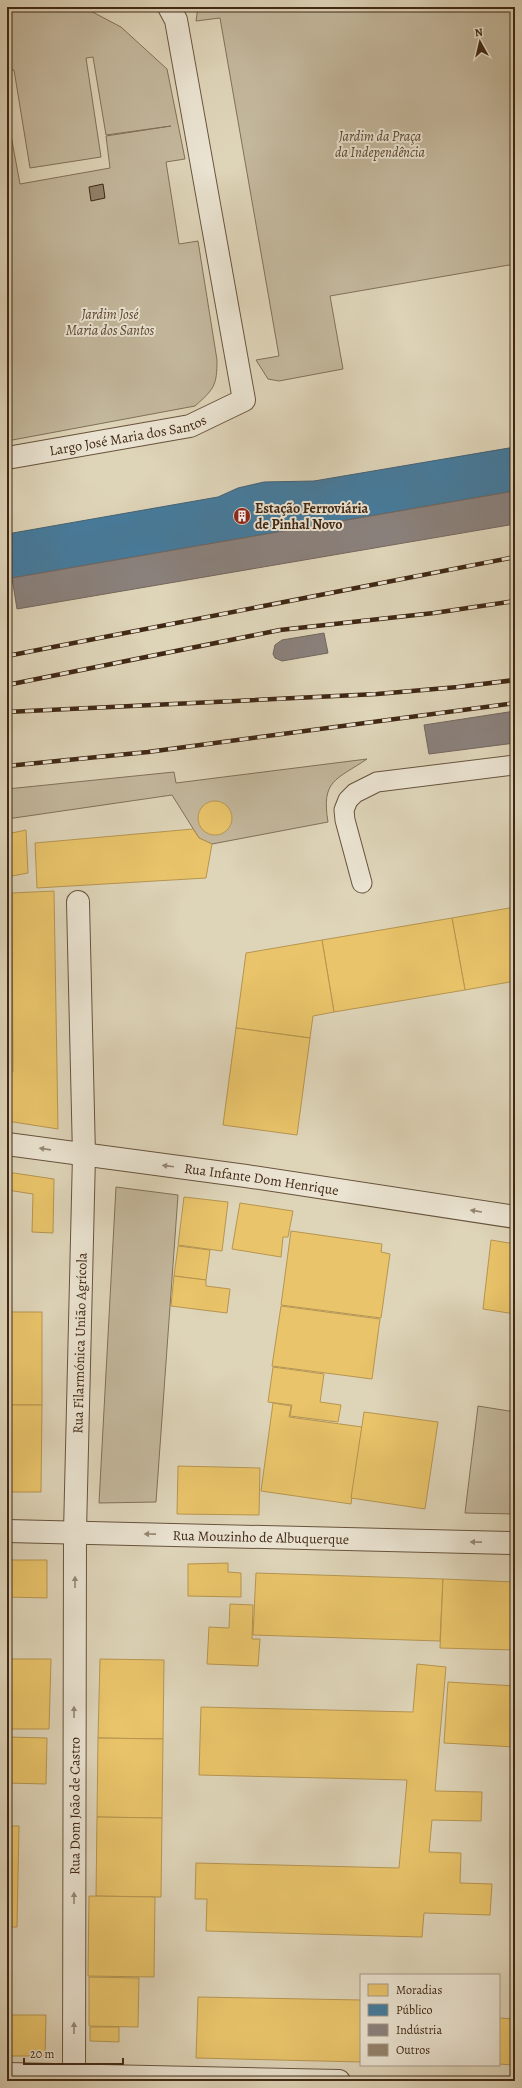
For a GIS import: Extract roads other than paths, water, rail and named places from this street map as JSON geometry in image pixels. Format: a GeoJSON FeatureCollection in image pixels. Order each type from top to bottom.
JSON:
{"type":"FeatureCollection","features":[{"type":"Feature","properties":{"kind":"street","name":"Largo José Maria dos Santos"},"geometry":{"type":"LineString","coordinates":[[7,458],[190,426],[244,400],[178,28],[176,20],[169,7]]}},
{"type":"Feature","properties":{"kind":"street","name":"Rua Filarmónica União Agrícola"},"geometry":{"type":"LineString","coordinates":[[75,1532],[84,1155],[78,902]]}},
{"type":"Feature","properties":{"kind":"street","name":"Rua Infante Dom Henrique"},"geometry":{"type":"LineString","coordinates":[[7,1144],[246,1176],[515,1217]]}},
{"type":"Feature","properties":{"kind":"street","name":"Rua Mouzinho de Albuquerque"},"geometry":{"type":"LineString","coordinates":[[7,1531],[515,1543]]}},
{"type":"Feature","properties":{"kind":"street","name":"Rua Dom João de Castro"},"geometry":{"type":"LineString","coordinates":[[74,2078],[75,1532]]}},
{"type":"Feature","properties":{"kind":"street"},"geometry":{"type":"LineString","coordinates":[[7,2074],[74,2078],[339,2081]]}},
{"type":"Feature","properties":{"kind":"lane"},"geometry":{"type":"LineString","coordinates":[[362,882],[345,820],[344,810],[348,800],[355,793],[377,782],[514,765]]}},
{"type":"Feature","properties":{"kind":"railway"},"geometry":{"type":"LineString","coordinates":[[7,656],[515,557]]}},
{"type":"Feature","properties":{"kind":"railway"},"geometry":{"type":"LineString","coordinates":[[7,685],[280,630],[434,613],[515,601]]}},
{"type":"Feature","properties":{"kind":"railway"},"geometry":{"type":"LineString","coordinates":[[7,712],[377,694],[458,687],[515,680]]}},
{"type":"Feature","properties":{"kind":"railway"},"geometry":{"type":"LineString","coordinates":[[7,766],[148,752],[515,703]]}},
{"type":"Feature","properties":{"kind":"place","name":"Estação Ferroviária de Pinhal Novo"},"geometry":{"type":"Point","coordinates":[242,516]}},
{"type":"Feature","properties":{"kind":"park label","name":"Jardim da Praça da Independência"},"geometry":{"type":"Point","coordinates":[380,144]}},
{"type":"Feature","properties":{"kind":"park label","name":"Jardim José Maria dos Santos"},"geometry":{"type":"Point","coordinates":[110,322]}}]}
